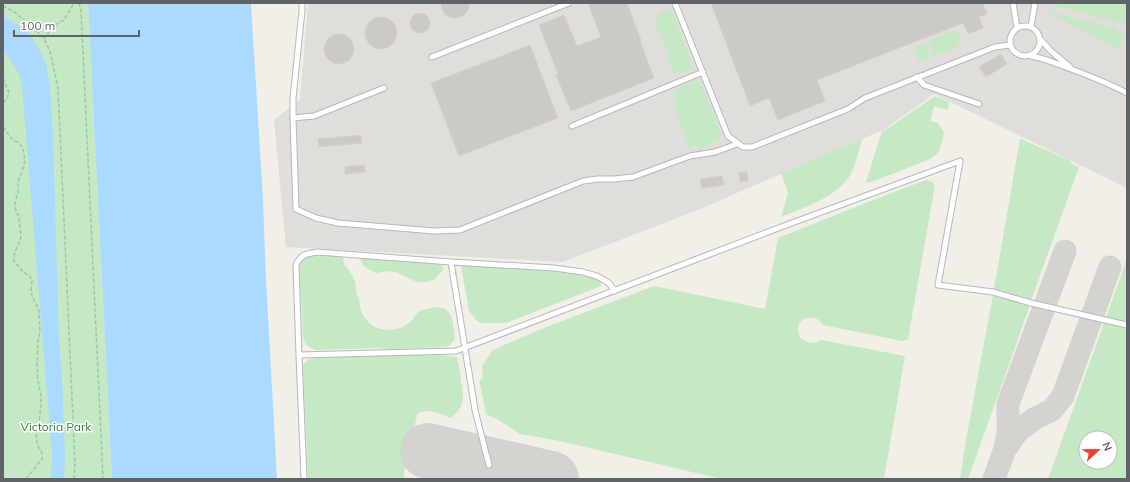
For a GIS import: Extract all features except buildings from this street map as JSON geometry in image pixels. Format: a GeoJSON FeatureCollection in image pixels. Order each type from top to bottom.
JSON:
{"type":"FeatureCollection","features":[{"type":"Feature","properties":{"kind":"lane"},"geometry":{"type":"LineString","coordinates":[[302,3],[293,98],[296,209],[316,218],[338,223],[434,231],[460,230],[583,182],[598,179],[633,177],[690,156],[715,152],[737,144]]}},
{"type":"Feature","properties":{"kind":"lane"},"geometry":{"type":"LineString","coordinates":[[432,57],[569,3]]}},
{"type":"Feature","properties":{"kind":"lane"},"geometry":{"type":"LineString","coordinates":[[675,3],[728,136],[743,147],[752,147],[848,109],[865,98],[995,47],[1010,45]]}},
{"type":"Feature","properties":{"kind":"lane"},"geometry":{"type":"LineString","coordinates":[[1013,3],[1017,28]]}},
{"type":"Feature","properties":{"kind":"lane"},"geometry":{"type":"LineString","coordinates":[[1031,27],[1035,3]]}},
{"type":"Feature","properties":{"kind":"lane"},"geometry":{"type":"LineString","coordinates":[[1075,70],[1052,52],[1031,27],[1026,26],[1017,28],[1011,36],[1010,45],[1012,49],[1020,56],[1038,57],[1075,70],[1127,93]]}},
{"type":"Feature","properties":{"kind":"lane"},"geometry":{"type":"LineString","coordinates":[[1030,56],[1038,49],[1040,39]]}},
{"type":"Feature","properties":{"kind":"lane"},"geometry":{"type":"LineString","coordinates":[[572,126],[703,72]]}},
{"type":"Feature","properties":{"kind":"lane"},"geometry":{"type":"LineString","coordinates":[[917,77],[924,85],[978,104]]}},
{"type":"Feature","properties":{"kind":"lane"},"geometry":{"type":"LineString","coordinates":[[293,118],[314,116],[384,88]]}},
{"type":"Feature","properties":{"kind":"lane"},"geometry":{"type":"LineString","coordinates":[[299,355],[456,351],[800,220],[960,161],[938,285],[994,292],[1031,303],[1127,325]]}},
{"type":"Feature","properties":{"kind":"lane"},"geometry":{"type":"LineString","coordinates":[[304,479],[296,265],[299,258],[307,254],[317,252],[554,268],[583,272],[597,276],[609,283],[614,291]]}},
{"type":"Feature","properties":{"kind":"lane"},"geometry":{"type":"LineString","coordinates":[[451,262],[475,410],[489,465]]}},
{"type":"Feature","properties":{"kind":"path"},"geometry":{"type":"LineString","coordinates":[[44,39],[53,26],[64,20],[74,3]]}},
{"type":"Feature","properties":{"kind":"path"},"geometry":{"type":"LineString","coordinates":[[79,3],[81,10],[103,479]]}},
{"type":"Feature","properties":{"kind":"path"},"geometry":{"type":"LineString","coordinates":[[3,6],[33,27],[44,39],[50,51],[58,88],[65,227],[70,381],[75,464],[74,479]]}},
{"type":"Feature","properties":{"kind":"path"},"geometry":{"type":"LineString","coordinates":[[3,78],[9,93],[7,99],[3,103]]}},
{"type":"Feature","properties":{"kind":"path"},"geometry":{"type":"LineString","coordinates":[[3,127],[11,138],[20,144],[24,154],[25,162],[18,182],[18,192],[15,203],[16,212],[19,216],[21,237],[14,255],[14,261],[23,272],[30,276],[32,281],[32,296],[39,310],[40,320],[37,367],[41,404],[40,423],[36,431],[37,444],[42,453],[42,459],[26,479]]}},
{"type":"Feature","properties":{"kind":"shaded area"},"geometry":{"type":"Polygon","coordinates":[[[308,3],[1127,3],[1127,188],[934,94],[885,129],[693,212],[563,262],[286,247],[274,120],[300,99],[308,3]]]}},
{"type":"Feature","properties":{"kind":"green space","name":"Victoria Park"},"geometry":{"type":"Polygon","coordinates":[[[3,3],[88,3],[112,479],[3,479],[3,3]]]}},
{"type":"Feature","properties":{"kind":"green space"},"geometry":{"type":"Polygon","coordinates":[[[1044,3],[1127,3],[1127,25],[1044,3]]]}},
{"type":"Feature","properties":{"kind":"green space"},"geometry":{"type":"Polygon","coordinates":[[[666,8],[673,13],[693,68],[675,75],[654,20],[666,8]]]}},
{"type":"Feature","properties":{"kind":"green space"},"geometry":{"type":"Polygon","coordinates":[[[1050,12],[1114,28],[1124,36],[1119,49],[1051,14],[1050,12]]]}},
{"type":"Feature","properties":{"kind":"green space"},"geometry":{"type":"Polygon","coordinates":[[[957,30],[959,37],[958,45],[951,50],[934,56],[928,41],[957,30]]]}},
{"type":"Feature","properties":{"kind":"green space"},"geometry":{"type":"Polygon","coordinates":[[[925,43],[931,58],[925,61],[919,61],[914,48],[925,43]]]}},
{"type":"Feature","properties":{"kind":"green space"},"geometry":{"type":"Polygon","coordinates":[[[697,80],[700,81],[721,135],[719,141],[698,149],[696,146],[690,149],[675,110],[678,109],[672,94],[676,93],[675,90],[697,80]]]}},
{"type":"Feature","properties":{"kind":"green space"},"geometry":{"type":"Polygon","coordinates":[[[935,96],[949,102],[948,110],[934,106],[930,121],[938,123],[944,133],[941,146],[936,155],[928,160],[869,183],[866,182],[882,131],[935,96]]]}},
{"type":"Feature","properties":{"kind":"green space"},"geometry":{"type":"Polygon","coordinates":[[[862,139],[857,159],[849,177],[836,191],[818,202],[781,217],[788,193],[781,173],[862,139]]]}},
{"type":"Feature","properties":{"kind":"green space"},"geometry":{"type":"Polygon","coordinates":[[[1020,139],[1071,161],[1070,163],[1079,167],[1031,301],[994,289],[1020,139]]]}},
{"type":"Feature","properties":{"kind":"green space"},"geometry":{"type":"Polygon","coordinates":[[[926,180],[935,185],[908,339],[902,341],[823,325],[819,320],[812,318],[806,318],[803,320],[799,324],[798,328],[800,338],[808,342],[813,343],[821,340],[905,356],[884,479],[722,479],[555,440],[520,434],[497,419],[486,414],[479,380],[483,379],[482,366],[492,351],[549,326],[654,286],[765,309],[778,238],[926,180]]]}},
{"type":"Feature","properties":{"kind":"green space"},"geometry":{"type":"Polygon","coordinates":[[[321,253],[343,257],[344,264],[355,281],[357,297],[359,298],[362,313],[366,320],[372,325],[377,328],[387,330],[398,329],[408,324],[416,314],[422,310],[439,307],[445,309],[451,316],[455,339],[446,347],[316,350],[306,345],[303,337],[299,264],[301,261],[312,255],[321,253]]]}},
{"type":"Feature","properties":{"kind":"green space"},"geometry":{"type":"Polygon","coordinates":[[[359,257],[442,264],[443,270],[435,279],[427,282],[417,282],[396,272],[386,271],[378,273],[370,270],[364,266],[359,257]]]}},
{"type":"Feature","properties":{"kind":"green space"},"geometry":{"type":"Polygon","coordinates":[[[1127,259],[1127,479],[1048,479],[1127,259]]]}},
{"type":"Feature","properties":{"kind":"green space"},"geometry":{"type":"Polygon","coordinates":[[[461,265],[560,270],[589,276],[601,281],[601,286],[506,323],[481,323],[477,321],[469,311],[461,265]]]}},
{"type":"Feature","properties":{"kind":"green space"},"geometry":{"type":"Polygon","coordinates":[[[993,295],[1030,305],[968,479],[960,479],[966,440],[993,295]]]}},
{"type":"Feature","properties":{"kind":"green space"},"geometry":{"type":"Polygon","coordinates":[[[433,354],[457,357],[463,392],[462,402],[459,410],[451,418],[428,411],[420,412],[417,415],[403,479],[308,479],[303,365],[309,359],[433,354]]]}},
{"type":"Feature","properties":{"kind":"water"},"geometry":{"type":"Polygon","coordinates":[[[88,3],[251,4],[263,199],[277,479],[112,479],[88,3]]]}},
{"type":"Feature","properties":{"kind":"water"},"geometry":{"type":"Polygon","coordinates":[[[3,16],[25,29],[39,48],[46,64],[50,87],[53,135],[59,341],[62,375],[65,456],[64,479],[51,479],[52,454],[22,86],[19,74],[3,50],[3,16]]]}},
{"type":"Feature","properties":{"kind":"taxiway"},"geometry":{"type":"LineString","coordinates":[[1065,251],[1008,404],[1008,433],[1005,449],[1018,431],[1034,419],[1052,410],[1063,396],[1110,267]]}},
{"type":"Feature","properties":{"kind":"taxiway"},"geometry":{"type":"LineString","coordinates":[[994,479],[1005,449]]}},
{"type":"Feature","properties":{"kind":"taxiway"},"geometry":{"type":"LineString","coordinates":[[445,479],[449,475],[460,470],[489,465]]}},
{"type":"Feature","properties":{"kind":"runway"},"geometry":{"type":"LineString","coordinates":[[428,451],[551,479]]}}]}
